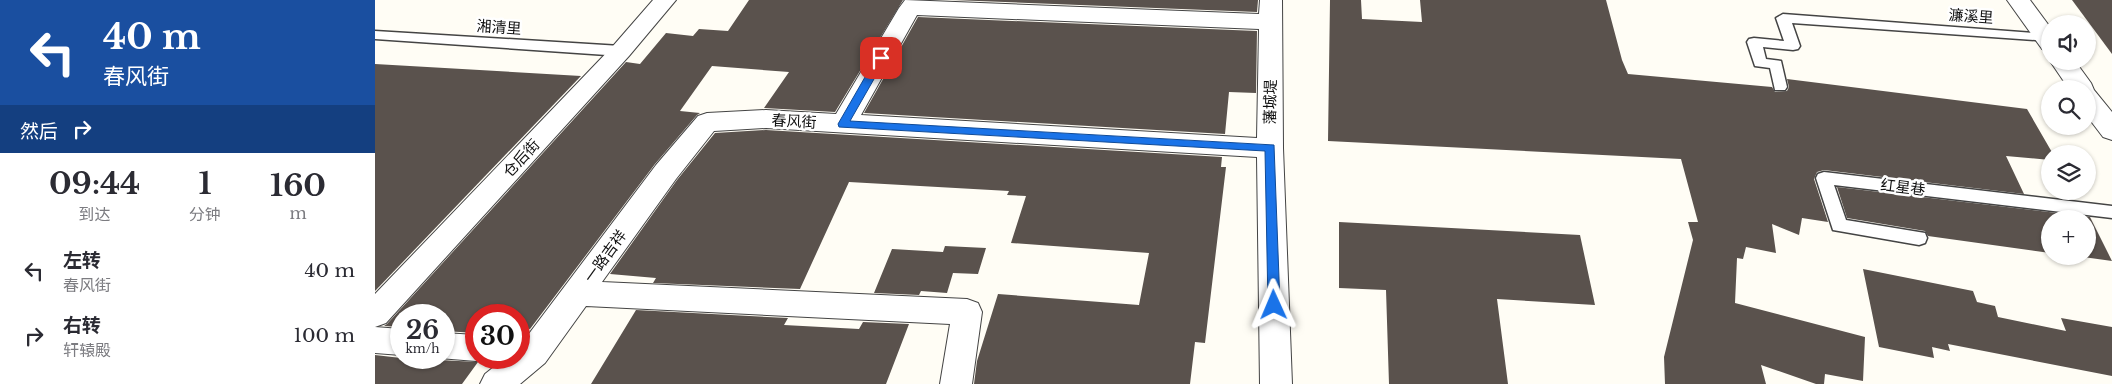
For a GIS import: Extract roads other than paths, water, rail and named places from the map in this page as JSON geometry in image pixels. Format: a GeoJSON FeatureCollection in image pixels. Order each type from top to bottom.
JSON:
{"type":"FeatureCollection","features":[{"type":"Feature","properties":{"kind":"street","name":"仓后街"},"geometry":{"type":"LineString","coordinates":[[375,314],[621,51],[665,0]]}},
{"type":"Feature","properties":{"kind":"street"},"geometry":{"type":"LineString","coordinates":[[2018,0],[2041,31]]}},
{"type":"Feature","properties":{"kind":"street"},"geometry":{"type":"LineString","coordinates":[[843,124],[915,4],[1271,11]]}},
{"type":"Feature","properties":{"kind":"street","name":"藩城堤"},"geometry":{"type":"LineString","coordinates":[[1271,11],[1270,148],[1276,384]]}},
{"type":"Feature","properties":{"kind":"street"},"geometry":{"type":"LineString","coordinates":[[2096,110],[2112,132]]}},
{"type":"Feature","properties":{"kind":"street","name":"春风街"},"geometry":{"type":"LineString","coordinates":[[707,122],[766,120],[1270,148]]}},
{"type":"Feature","properties":{"kind":"street","name":"一路吉祥"},"geometry":{"type":"LineString","coordinates":[[530,349],[578,293],[666,172],[707,122]]}},
{"type":"Feature","properties":{"kind":"street"},"geometry":{"type":"LineString","coordinates":[[578,293],[967,312],[956,384]]}},
{"type":"Feature","properties":{"kind":"street"},"geometry":{"type":"LineString","coordinates":[[375,340],[390,341]]}},
{"type":"Feature","properties":{"kind":"street","name":"一路吉祥"},"geometry":{"type":"LineString","coordinates":[[496,384],[511,369]]}},
{"type":"Feature","properties":{"kind":"lane","name":"濂溪里"},"geometry":{"type":"LineString","coordinates":[[1780,87],[1776,64],[1760,63],[1754,42],[1793,46],[1783,18],[2041,40]]}},
{"type":"Feature","properties":{"kind":"lane","name":"湘清里"},"geometry":{"type":"LineString","coordinates":[[375,35],[621,51]]}},
{"type":"Feature","properties":{"kind":"lane","name":"红星巷"},"geometry":{"type":"LineString","coordinates":[[1919,238],[1839,225],[1824,178],[2112,212]]}}]}
